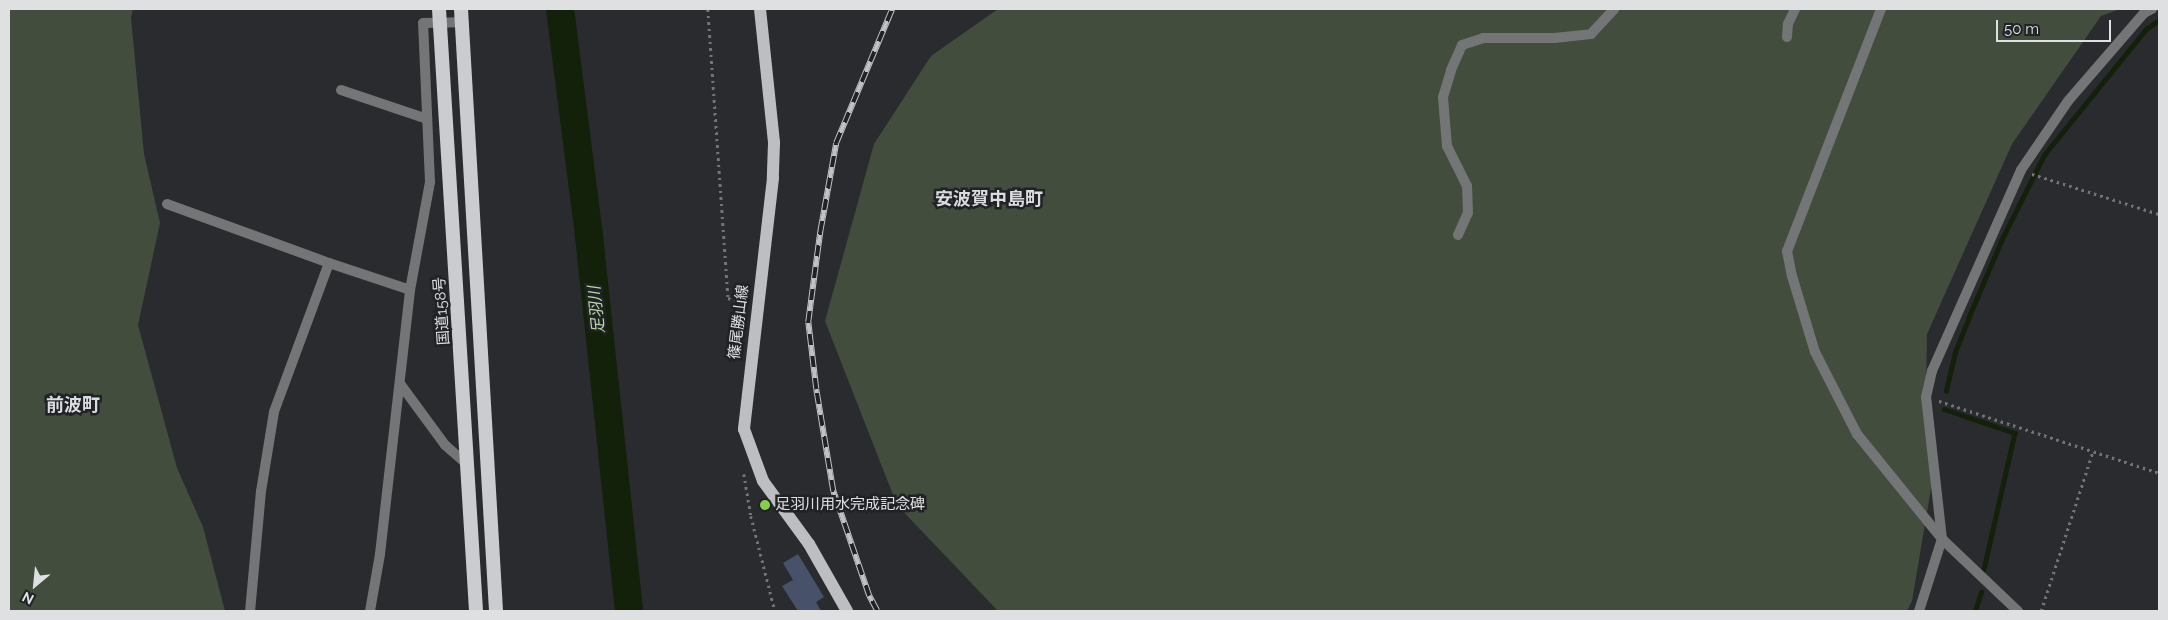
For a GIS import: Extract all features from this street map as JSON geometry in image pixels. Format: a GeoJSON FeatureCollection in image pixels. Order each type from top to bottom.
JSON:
{"type":"FeatureCollection","features":[{"type":"Feature","properties":{"kind":"highway"},"geometry":{"type":"LineString","coordinates":[[462,15],[496,611]]}},
{"type":"Feature","properties":{"kind":"highway","name":"国道158号"},"geometry":{"type":"LineString","coordinates":[[439,16],[476,611]]}},
{"type":"Feature","properties":{"kind":"main road","name":"篠尾勝山線"},"geometry":{"type":"LineString","coordinates":[[760,9],[774,143],[770,212],[744,429],[763,481],[809,544],[847,611]]}},
{"type":"Feature","properties":{"kind":"street"},"geometry":{"type":"LineString","coordinates":[[1458,235],[1468,213],[1467,186],[1447,146],[1443,97],[1451,70],[1462,45],[1483,38],[1554,38],[1591,34],[1614,9]]}},
{"type":"Feature","properties":{"kind":"street"},"geometry":{"type":"LineString","coordinates":[[1786,36],[1788,24],[1795,9]]}},
{"type":"Feature","properties":{"kind":"street"},"geometry":{"type":"LineString","coordinates":[[1881,9],[1787,250],[1815,352],[1857,434],[1942,539],[2018,611]]}},
{"type":"Feature","properties":{"kind":"street"},"geometry":{"type":"LineString","coordinates":[[1919,611],[1942,539],[1926,396],[1932,371],[2021,170],[2068,101],[2144,13],[2152,9]]}},
{"type":"Feature","properties":{"kind":"street"},"geometry":{"type":"LineString","coordinates":[[370,611],[380,554],[401,385],[410,290],[430,182],[422,24],[439,16],[462,15]]}},
{"type":"Feature","properties":{"kind":"street"},"geometry":{"type":"LineString","coordinates":[[341,90],[427,118]]}},
{"type":"Feature","properties":{"kind":"street"},"geometry":{"type":"LineString","coordinates":[[167,204],[410,290]]}},
{"type":"Feature","properties":{"kind":"street"},"geometry":{"type":"LineString","coordinates":[[250,611],[261,491],[274,412],[330,263]]}},
{"type":"Feature","properties":{"kind":"street"},"geometry":{"type":"LineString","coordinates":[[401,385],[445,445],[468,465]]}},
{"type":"Feature","properties":{"kind":"path"},"geometry":{"type":"LineString","coordinates":[[708,9],[728,298],[757,308]]}},
{"type":"Feature","properties":{"kind":"path"},"geometry":{"type":"LineString","coordinates":[[2043,177],[2159,214]]}},
{"type":"Feature","properties":{"kind":"path"},"geometry":{"type":"LineString","coordinates":[[1926,396],[2159,473]]}},
{"type":"Feature","properties":{"kind":"path"},"geometry":{"type":"LineString","coordinates":[[2041,611],[2093,451]]}},
{"type":"Feature","properties":{"kind":"path"},"geometry":{"type":"LineString","coordinates":[[744,470],[751,516],[775,611]]}},
{"type":"Feature","properties":{"kind":"green space"},"geometry":{"type":"Polygon","coordinates":[[[9,9],[133,9],[131,18],[144,154],[160,223],[138,325],[177,468],[203,527],[225,611],[9,611],[9,9]]]}},
{"type":"Feature","properties":{"kind":"green space"},"geometry":{"type":"Polygon","coordinates":[[[998,9],[2120,9],[2101,16],[2012,144],[1927,334],[1926,397],[1936,459],[1912,601],[1907,611],[998,611],[897,505],[825,321],[874,144],[931,56],[998,9]]]}},
{"type":"Feature","properties":{"kind":"building"},"geometry":{"type":"Polygon","coordinates":[[[798,554],[824,597],[816,602],[821,611],[798,611],[782,586],[793,580],[783,563],[798,554]]]}},
{"type":"Feature","properties":{"kind":"waterway","name":"足羽川"},"geometry":{"type":"LineString","coordinates":[[560,9],[589,236],[629,611]]}},
{"type":"Feature","properties":{"kind":"waterway"},"geometry":{"type":"LineString","coordinates":[[1946,391],[1955,352],[1968,319],[2002,239],[2044,155],[2146,29],[2159,20]]}},
{"type":"Feature","properties":{"kind":"waterway"},"geometry":{"type":"LineString","coordinates":[[1944,409],[2015,433],[1984,570]]}},
{"type":"Feature","properties":{"kind":"waterway"},"geometry":{"type":"LineString","coordinates":[[1975,611],[1981,592]]}},
{"type":"Feature","properties":{"kind":"railway"},"geometry":{"type":"LineString","coordinates":[[877,611],[869,596],[833,491],[816,389],[808,322],[820,232],[836,143],[892,9]]}},
{"type":"Feature","properties":{"kind":"place","name":"足羽川用水完成記念碑"},"geometry":{"type":"Point","coordinates":[765,505]}},
{"type":"Feature","properties":{"kind":"district","name":"安波賀中島町"},"geometry":{"type":"Point","coordinates":[989,199]}},
{"type":"Feature","properties":{"kind":"district","name":"前波町"},"geometry":{"type":"Point","coordinates":[73,405]}}]}
